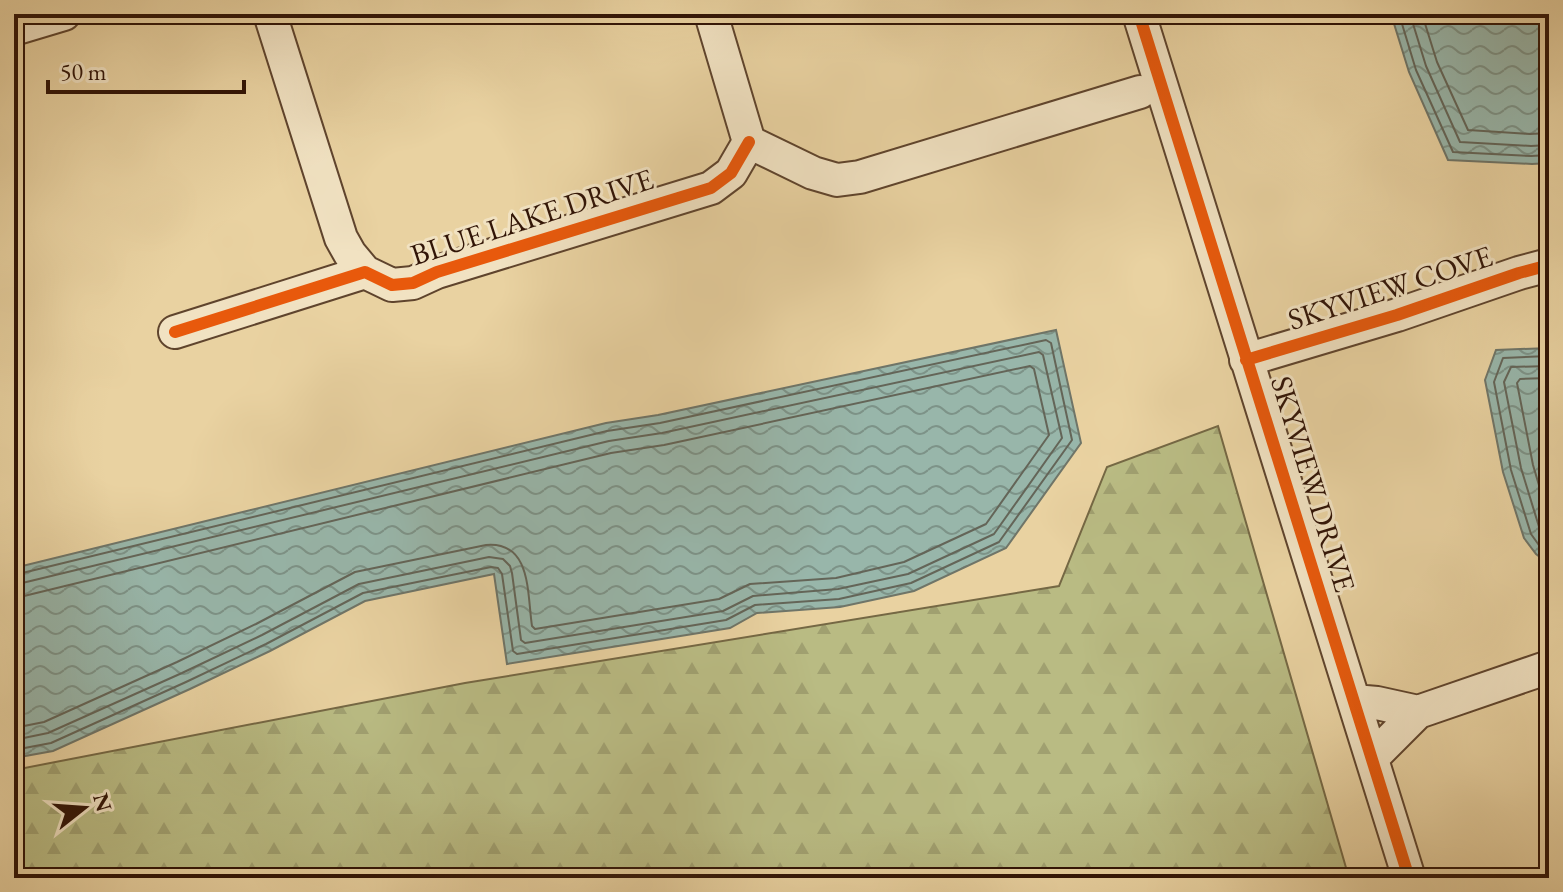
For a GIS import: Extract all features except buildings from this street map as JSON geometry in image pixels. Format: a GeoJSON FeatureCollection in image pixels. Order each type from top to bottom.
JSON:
{"type":"FeatureCollection","features":[{"type":"Feature","properties":{"kind":"street"},"geometry":{"type":"LineString","coordinates":[[175,332],[365,272],[341,238],[270,14]]}},
{"type":"Feature","properties":{"kind":"street"},"geometry":{"type":"LineString","coordinates":[[711,14],[749,142],[813,173],[837,180],[860,177],[1140,92]]}},
{"type":"Feature","properties":{"kind":"street","name":"SKYVIEW DRIVE"},"geometry":{"type":"LineString","coordinates":[[1139,14],[1409,878]]}},
{"type":"Feature","properties":{"kind":"street"},"geometry":{"type":"LineString","coordinates":[[14,29],[58,15]]}},
{"type":"Feature","properties":{"kind":"street","name":"BLUE LAKE DRIVE"},"geometry":{"type":"LineString","coordinates":[[365,272],[392,285],[413,283],[437,272],[711,188],[731,173],[749,142]]}},
{"type":"Feature","properties":{"kind":"street","name":"SKYVIEW COVE"},"geometry":{"type":"LineString","coordinates":[[1246,360],[1549,265]]}},
{"type":"Feature","properties":{"kind":"street"},"geometry":{"type":"LineString","coordinates":[[1372,758],[1418,712],[1549,667]]}},
{"type":"Feature","properties":{"kind":"street"},"geometry":{"type":"LineString","coordinates":[[1354,701],[1418,712]]}},
{"type":"Feature","properties":{"kind":"green space"},"geometry":{"type":"Polygon","coordinates":[[[1218,426],[1349,878],[14,878],[14,770],[465,683],[1059,586],[1107,467],[1218,426]]]}},
{"type":"Feature","properties":{"kind":"water"},"geometry":{"type":"Polygon","coordinates":[[[1391,14],[1549,14],[1549,163],[1448,160],[1409,72],[1391,14]]]}},
{"type":"Feature","properties":{"kind":"water"},"geometry":{"type":"Polygon","coordinates":[[[1056,330],[1081,443],[1006,548],[914,591],[840,607],[757,613],[730,628],[507,664],[494,574],[365,601],[270,651],[53,751],[14,758],[14,568],[606,423],[658,415],[1056,330]]]}},
{"type":"Feature","properties":{"kind":"water"},"geometry":{"type":"Polygon","coordinates":[[[1549,348],[1549,564],[1536,554],[1524,538],[1503,472],[1485,380],[1496,350],[1549,348]]]}},
{"type":"Feature","properties":{"kind":"cycle path"},"geometry":{"type":"LineString","coordinates":[[1139,14],[1409,878]]}},
{"type":"Feature","properties":{"kind":"cycle path"},"geometry":{"type":"LineString","coordinates":[[175,332],[365,272],[392,285],[413,283],[437,272],[711,188],[731,173],[749,142]]}},
{"type":"Feature","properties":{"kind":"cycle path"},"geometry":{"type":"LineString","coordinates":[[1246,360],[1549,265]]}}]}
